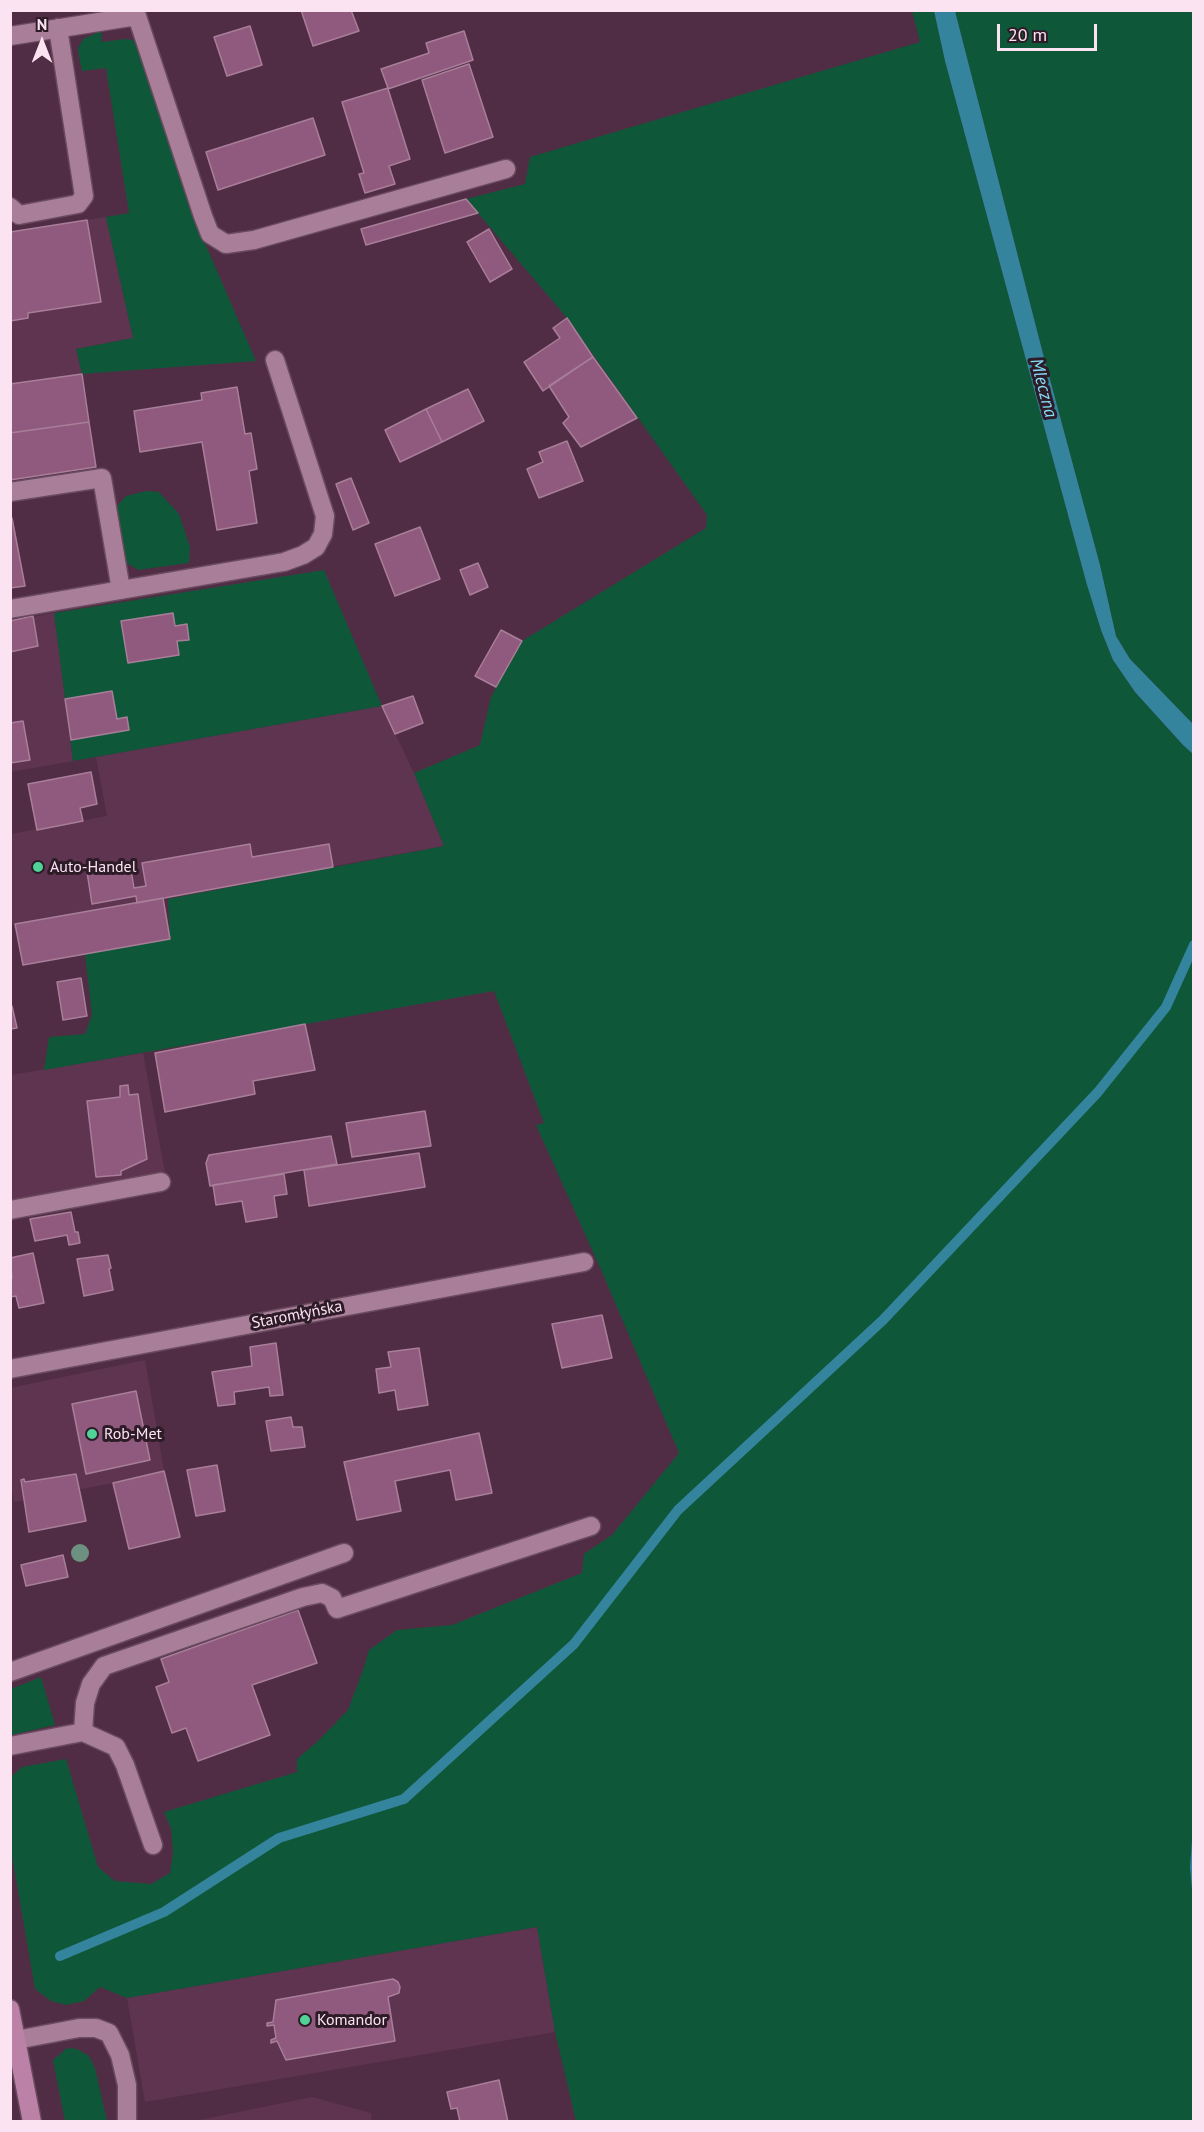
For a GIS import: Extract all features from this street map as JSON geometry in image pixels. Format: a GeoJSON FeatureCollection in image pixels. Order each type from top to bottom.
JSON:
{"type":"FeatureCollection","features":[{"type":"Feature","properties":{"kind":"main road"},"geometry":{"type":"LineString","coordinates":[[10,2009],[32,2121]]}},
{"type":"Feature","properties":{"kind":"street"},"geometry":{"type":"LineString","coordinates":[[10,36],[58,28],[87,17],[136,13],[210,234],[226,244],[254,240],[506,169]]}},
{"type":"Feature","properties":{"kind":"street"},"geometry":{"type":"LineString","coordinates":[[10,207],[19,215],[78,204],[84,196],[58,28]]}},
{"type":"Feature","properties":{"kind":"street"},"geometry":{"type":"LineString","coordinates":[[10,609],[284,562],[316,547],[323,534],[325,516],[275,360]]}},
{"type":"Feature","properties":{"kind":"street"},"geometry":{"type":"LineString","coordinates":[[10,492],[102,478],[121,590]]}},
{"type":"Feature","properties":{"kind":"street"},"geometry":{"type":"LineString","coordinates":[[10,1210],[161,1182]]}},
{"type":"Feature","properties":{"kind":"street","name":"Staromłyńska"},"geometry":{"type":"LineString","coordinates":[[10,1369],[584,1262]]}},
{"type":"Feature","properties":{"kind":"street"},"geometry":{"type":"LineString","coordinates":[[83,1731],[85,1703],[91,1684],[104,1666],[303,1597],[322,1593],[332,1598],[337,1609],[591,1526]]}},
{"type":"Feature","properties":{"kind":"street"},"geometry":{"type":"LineString","coordinates":[[10,1672],[344,1552]]}},
{"type":"Feature","properties":{"kind":"street"},"geometry":{"type":"LineString","coordinates":[[10,1746],[83,1731],[116,1746],[153,1845]]}},
{"type":"Feature","properties":{"kind":"street"},"geometry":{"type":"LineString","coordinates":[[16,2040],[79,2028],[96,2028],[109,2033],[120,2055],[127,2085],[127,2121]]}},
{"type":"Feature","properties":{"kind":"shaded area"},"geometry":{"type":"Polygon","coordinates":[[[106,217],[133,338],[76,349],[82,374],[11,384],[11,232],[106,217]]]}},
{"type":"Feature","properties":{"kind":"shaded area"},"geometry":{"type":"Polygon","coordinates":[[[54,613],[73,761],[11,772],[11,621],[54,613]]]}},
{"type":"Feature","properties":{"kind":"shaded area"},"geometry":{"type":"Polygon","coordinates":[[[382,706],[414,773],[444,846],[11,925],[11,834],[107,816],[96,757],[382,706]]]}},
{"type":"Feature","properties":{"kind":"shaded area"},"geometry":{"type":"Polygon","coordinates":[[[143,1053],[168,1190],[11,1219],[11,1075],[143,1053]]]}},
{"type":"Feature","properties":{"kind":"shaded area"},"geometry":{"type":"Polygon","coordinates":[[[145,1360],[164,1471],[14,1502],[10,1481],[10,1388],[145,1360]]]}},
{"type":"Feature","properties":{"kind":"shaded area"},"geometry":{"type":"Polygon","coordinates":[[[537,1927],[555,2032],[145,2102],[127,1998],[537,1927]]]}},
{"type":"Feature","properties":{"kind":"shaded area"},"geometry":{"type":"Polygon","coordinates":[[[312,2097],[371,2113],[372,2121],[195,2121],[312,2097]]]}},
{"type":"Feature","properties":{"kind":"green space"},"geometry":{"type":"Polygon","coordinates":[[[912,11],[934,11],[945,61],[1101,630],[1113,660],[1135,692],[1193,754],[1194,1827],[1190,1867],[1194,1901],[1193,2121],[576,2121],[555,2032],[537,1927],[127,1998],[100,1987],[84,2001],[66,2005],[51,2001],[35,1989],[11,1850],[10,1778],[22,1767],[66,1759],[98,1867],[115,1881],[151,1884],[170,1873],[173,1852],[171,1828],[164,1812],[297,1772],[297,1759],[348,1710],[369,1650],[397,1630],[452,1625],[582,1573],[584,1554],[612,1535],[679,1453],[536,1125],[544,1123],[494,991],[44,1070],[49,1037],[85,1034],[92,1015],[85,954],[170,939],[168,899],[444,846],[414,773],[480,745],[491,697],[522,641],[706,528],[707,515],[567,318],[466,199],[525,184],[530,157],[920,42],[912,11]]]}},
{"type":"Feature","properties":{"kind":"green space"},"geometry":{"type":"Polygon","coordinates":[[[955,11],[1193,11],[1193,724],[1130,659],[1116,636],[1100,565],[955,11]]]}},
{"type":"Feature","properties":{"kind":"green space"},"geometry":{"type":"Polygon","coordinates":[[[101,31],[102,42],[133,40],[140,52],[192,203],[188,204],[256,361],[82,374],[76,349],[133,338],[106,217],[129,213],[106,68],[82,71],[78,48],[83,39],[101,31]]]}},
{"type":"Feature","properties":{"kind":"green space"},"geometry":{"type":"Polygon","coordinates":[[[146,491],[159,492],[179,514],[190,547],[189,563],[138,570],[127,563],[117,506],[126,496],[146,491]]]}},
{"type":"Feature","properties":{"kind":"green space"},"geometry":{"type":"Polygon","coordinates":[[[324,570],[382,706],[73,761],[54,613],[324,570]]]}},
{"type":"Feature","properties":{"kind":"green space"},"geometry":{"type":"Polygon","coordinates":[[[41,1677],[55,1725],[11,1735],[11,1689],[41,1677]]]}},
{"type":"Feature","properties":{"kind":"green space"},"geometry":{"type":"Polygon","coordinates":[[[67,2048],[77,2049],[89,2056],[95,2068],[107,2121],[65,2121],[53,2060],[67,2048]]]}},
{"type":"Feature","properties":{"kind":"water","name":"Mleczna"},"geometry":{"type":"Polygon","coordinates":[[[934,11],[955,11],[1100,565],[1116,636],[1130,659],[1193,724],[1193,754],[1135,692],[1113,660],[1101,630],[945,61],[934,11]]]}},
{"type":"Feature","properties":{"kind":"water"},"geometry":{"type":"Polygon","coordinates":[[[1193,1827],[1193,1901],[1190,1867],[1193,1827]]]}},
{"type":"Feature","properties":{"kind":"building"},"geometry":{"type":"Polygon","coordinates":[[[301,10],[351,10],[359,31],[313,46],[301,10]]]}},
{"type":"Feature","properties":{"kind":"building"},"geometry":{"type":"Polygon","coordinates":[[[250,26],[262,65],[227,76],[214,37],[250,26]]]}},
{"type":"Feature","properties":{"kind":"building"},"geometry":{"type":"Polygon","coordinates":[[[464,31],[473,60],[388,89],[410,159],[389,166],[395,184],[365,193],[359,174],[364,173],[342,102],[388,88],[381,69],[429,53],[426,43],[464,31]]]}},
{"type":"Feature","properties":{"kind":"building"},"geometry":{"type":"Polygon","coordinates":[[[469,64],[493,137],[445,153],[422,80],[469,64]]]}},
{"type":"Feature","properties":{"kind":"building"},"geometry":{"type":"Polygon","coordinates":[[[313,118],[325,155],[218,190],[206,152],[313,118]]]}},
{"type":"Feature","properties":{"kind":"building"},"geometry":{"type":"Polygon","coordinates":[[[466,199],[478,213],[366,245],[361,229],[466,199]]]}},
{"type":"Feature","properties":{"kind":"building"},"geometry":{"type":"Polygon","coordinates":[[[87,220],[101,302],[28,313],[28,318],[10,321],[10,232],[87,220]]]}},
{"type":"Feature","properties":{"kind":"building"},"geometry":{"type":"Polygon","coordinates":[[[489,229],[512,269],[490,282],[467,242],[489,229]]]}},
{"type":"Feature","properties":{"kind":"building"},"geometry":{"type":"Polygon","coordinates":[[[567,318],[593,357],[543,391],[524,362],[560,338],[553,328],[567,318]]]}},
{"type":"Feature","properties":{"kind":"building"},"geometry":{"type":"Polygon","coordinates":[[[593,357],[637,418],[581,447],[563,423],[569,417],[549,386],[593,357]]]}},
{"type":"Feature","properties":{"kind":"building"},"geometry":{"type":"Polygon","coordinates":[[[82,374],[89,422],[10,433],[10,384],[82,374]]]}},
{"type":"Feature","properties":{"kind":"building"},"geometry":{"type":"Polygon","coordinates":[[[237,387],[245,434],[251,433],[257,469],[249,471],[257,523],[217,530],[202,442],[140,452],[134,411],[202,400],[201,393],[237,387]]]}},
{"type":"Feature","properties":{"kind":"building"},"geometry":{"type":"Polygon","coordinates":[[[468,389],[484,421],[442,442],[426,409],[468,389]]]}},
{"type":"Feature","properties":{"kind":"building"},"geometry":{"type":"Polygon","coordinates":[[[426,409],[442,442],[400,462],[385,430],[426,409]]]}},
{"type":"Feature","properties":{"kind":"building"},"geometry":{"type":"Polygon","coordinates":[[[89,422],[96,467],[10,480],[10,433],[89,422]]]}},
{"type":"Feature","properties":{"kind":"building"},"geometry":{"type":"Polygon","coordinates":[[[567,441],[583,481],[539,498],[527,469],[543,462],[539,452],[567,441]]]}},
{"type":"Feature","properties":{"kind":"building"},"geometry":{"type":"Polygon","coordinates":[[[351,478],[369,523],[353,530],[336,484],[351,478]]]}},
{"type":"Feature","properties":{"kind":"building"},"geometry":{"type":"Polygon","coordinates":[[[12,518],[25,586],[10,588],[10,519],[12,518]]]}},
{"type":"Feature","properties":{"kind":"building"},"geometry":{"type":"Polygon","coordinates":[[[420,527],[440,579],[395,596],[375,544],[420,527]]]}},
{"type":"Feature","properties":{"kind":"building"},"geometry":{"type":"Polygon","coordinates":[[[478,563],[488,587],[470,595],[460,570],[478,563]]]}},
{"type":"Feature","properties":{"kind":"building"},"geometry":{"type":"Polygon","coordinates":[[[173,613],[175,626],[187,624],[189,640],[177,641],[179,655],[128,663],[121,621],[173,613]]]}},
{"type":"Feature","properties":{"kind":"building"},"geometry":{"type":"Polygon","coordinates":[[[33,616],[38,646],[10,652],[10,621],[33,616]]]}},
{"type":"Feature","properties":{"kind":"building"},"geometry":{"type":"Polygon","coordinates":[[[501,630],[522,641],[496,687],[475,676],[501,630]]]}},
{"type":"Feature","properties":{"kind":"building"},"geometry":{"type":"Polygon","coordinates":[[[112,691],[117,719],[127,717],[129,730],[71,740],[65,699],[112,691]]]}},
{"type":"Feature","properties":{"kind":"building"},"geometry":{"type":"Polygon","coordinates":[[[413,696],[423,723],[395,734],[382,706],[413,696]]]}},
{"type":"Feature","properties":{"kind":"building"},"geometry":{"type":"Polygon","coordinates":[[[23,721],[30,760],[10,763],[10,723],[23,721]]]}},
{"type":"Feature","properties":{"kind":"building"},"geometry":{"type":"Polygon","coordinates":[[[91,772],[97,804],[80,808],[83,821],[37,830],[28,784],[91,772]]]}},
{"type":"Feature","properties":{"kind":"building"},"geometry":{"type":"Polygon","coordinates":[[[250,844],[252,857],[329,844],[333,867],[137,903],[136,896],[92,904],[87,872],[130,864],[134,888],[146,886],[142,863],[250,844]]]}},
{"type":"Feature","properties":{"kind":"building"},"geometry":{"type":"Polygon","coordinates":[[[163,898],[170,939],[23,965],[15,924],[163,898]]]}},
{"type":"Feature","properties":{"kind":"building"},"geometry":{"type":"Polygon","coordinates":[[[81,978],[87,1016],[63,1020],[57,982],[81,978]]]}},
{"type":"Feature","properties":{"kind":"building"},"geometry":{"type":"Polygon","coordinates":[[[10,1006],[12,1006],[17,1028],[10,1029],[10,1006]]]}},
{"type":"Feature","properties":{"kind":"building"},"geometry":{"type":"Polygon","coordinates":[[[305,1024],[315,1070],[253,1081],[255,1094],[165,1112],[155,1053],[305,1024]]]}},
{"type":"Feature","properties":{"kind":"building"},"geometry":{"type":"Polygon","coordinates":[[[128,1085],[129,1095],[138,1094],[147,1159],[121,1171],[121,1175],[96,1177],[87,1101],[120,1097],[120,1086],[128,1085]]]}},
{"type":"Feature","properties":{"kind":"building"},"geometry":{"type":"Polygon","coordinates":[[[425,1111],[431,1146],[352,1157],[346,1123],[425,1111]]]}},
{"type":"Feature","properties":{"kind":"building"},"geometry":{"type":"Polygon","coordinates":[[[331,1136],[337,1164],[210,1186],[206,1163],[209,1155],[331,1136]]]}},
{"type":"Feature","properties":{"kind":"building"},"geometry":{"type":"Polygon","coordinates":[[[419,1153],[425,1187],[309,1206],[304,1170],[419,1153]]]}},
{"type":"Feature","properties":{"kind":"building"},"geometry":{"type":"Polygon","coordinates":[[[284,1174],[287,1194],[274,1196],[277,1217],[246,1222],[242,1201],[216,1205],[213,1185],[284,1174]]]}},
{"type":"Feature","properties":{"kind":"building"},"geometry":{"type":"Polygon","coordinates":[[[71,1212],[80,1243],[69,1245],[67,1235],[35,1241],[30,1219],[71,1212]]]}},
{"type":"Feature","properties":{"kind":"building"},"geometry":{"type":"Polygon","coordinates":[[[33,1253],[44,1303],[19,1308],[16,1296],[10,1297],[10,1279],[12,1278],[10,1258],[33,1253]]]}},
{"type":"Feature","properties":{"kind":"building"},"geometry":{"type":"Polygon","coordinates":[[[108,1255],[113,1290],[84,1296],[77,1259],[108,1255]]]}},
{"type":"Feature","properties":{"kind":"building"},"geometry":{"type":"Polygon","coordinates":[[[602,1315],[612,1358],[562,1368],[552,1324],[602,1315]]]}},
{"type":"Feature","properties":{"kind":"building"},"geometry":{"type":"Polygon","coordinates":[[[276,1343],[283,1395],[270,1396],[269,1387],[234,1392],[235,1404],[218,1406],[212,1372],[252,1366],[250,1347],[276,1343]]]}},
{"type":"Feature","properties":{"kind":"building"},"geometry":{"type":"Polygon","coordinates":[[[419,1348],[428,1405],[398,1410],[395,1390],[379,1393],[376,1369],[391,1367],[388,1352],[419,1348]]]}},
{"type":"Feature","properties":{"kind":"building"},"geometry":{"type":"Polygon","coordinates":[[[136,1391],[150,1460],[86,1474],[72,1404],[136,1391]]]}},
{"type":"Feature","properties":{"kind":"building"},"geometry":{"type":"Polygon","coordinates":[[[291,1417],[293,1427],[302,1427],[305,1447],[271,1451],[266,1421],[291,1417]]]}},
{"type":"Feature","properties":{"kind":"building"},"geometry":{"type":"Polygon","coordinates":[[[479,1433],[492,1493],[456,1500],[450,1470],[395,1481],[401,1511],[357,1520],[344,1462],[479,1433]]]}},
{"type":"Feature","properties":{"kind":"building"},"geometry":{"type":"Polygon","coordinates":[[[217,1465],[225,1511],[196,1516],[187,1470],[217,1465]]]}},
{"type":"Feature","properties":{"kind":"building"},"geometry":{"type":"Polygon","coordinates":[[[164,1471],[180,1537],[129,1549],[113,1483],[164,1471]]]}},
{"type":"Feature","properties":{"kind":"building"},"geometry":{"type":"Polygon","coordinates":[[[76,1474],[86,1521],[29,1532],[21,1480],[24,1479],[25,1482],[76,1474]]]}},
{"type":"Feature","properties":{"kind":"building"},"geometry":{"type":"Polygon","coordinates":[[[63,1555],[68,1577],[26,1586],[21,1565],[63,1555]]]}},
{"type":"Feature","properties":{"kind":"building"},"geometry":{"type":"Polygon","coordinates":[[[298,1610],[317,1663],[252,1685],[270,1735],[198,1761],[186,1728],[172,1733],[156,1687],[169,1682],[161,1659],[298,1610]]]}},
{"type":"Feature","properties":{"kind":"building"},"geometry":{"type":"Polygon","coordinates":[[[393,1979],[400,1987],[399,1993],[388,1997],[395,2041],[286,2060],[277,2041],[271,2043],[271,2040],[276,2038],[274,2025],[267,2026],[267,2023],[273,2022],[276,2000],[393,1979]]]}},
{"type":"Feature","properties":{"kind":"building"},"geometry":{"type":"Polygon","coordinates":[[[499,2080],[508,2122],[460,2122],[457,2108],[451,2109],[447,2092],[499,2080]]]}},
{"type":"Feature","properties":{"kind":"waterway"},"geometry":{"type":"LineString","coordinates":[[60,1956],[164,1912],[279,1838],[404,1799],[574,1644],[678,1510],[883,1320],[1098,1092],[1166,1007],[1194,945]]}},
{"type":"Feature","properties":{"kind":"place","name":"Auto-Handel"},"geometry":{"type":"Point","coordinates":[38,867]}},
{"type":"Feature","properties":{"kind":"place","name":"Rob-Met"},"geometry":{"type":"Point","coordinates":[92,1434]}},
{"type":"Feature","properties":{"kind":"place","name":"Komandor"},"geometry":{"type":"Point","coordinates":[305,2020]}}]}
